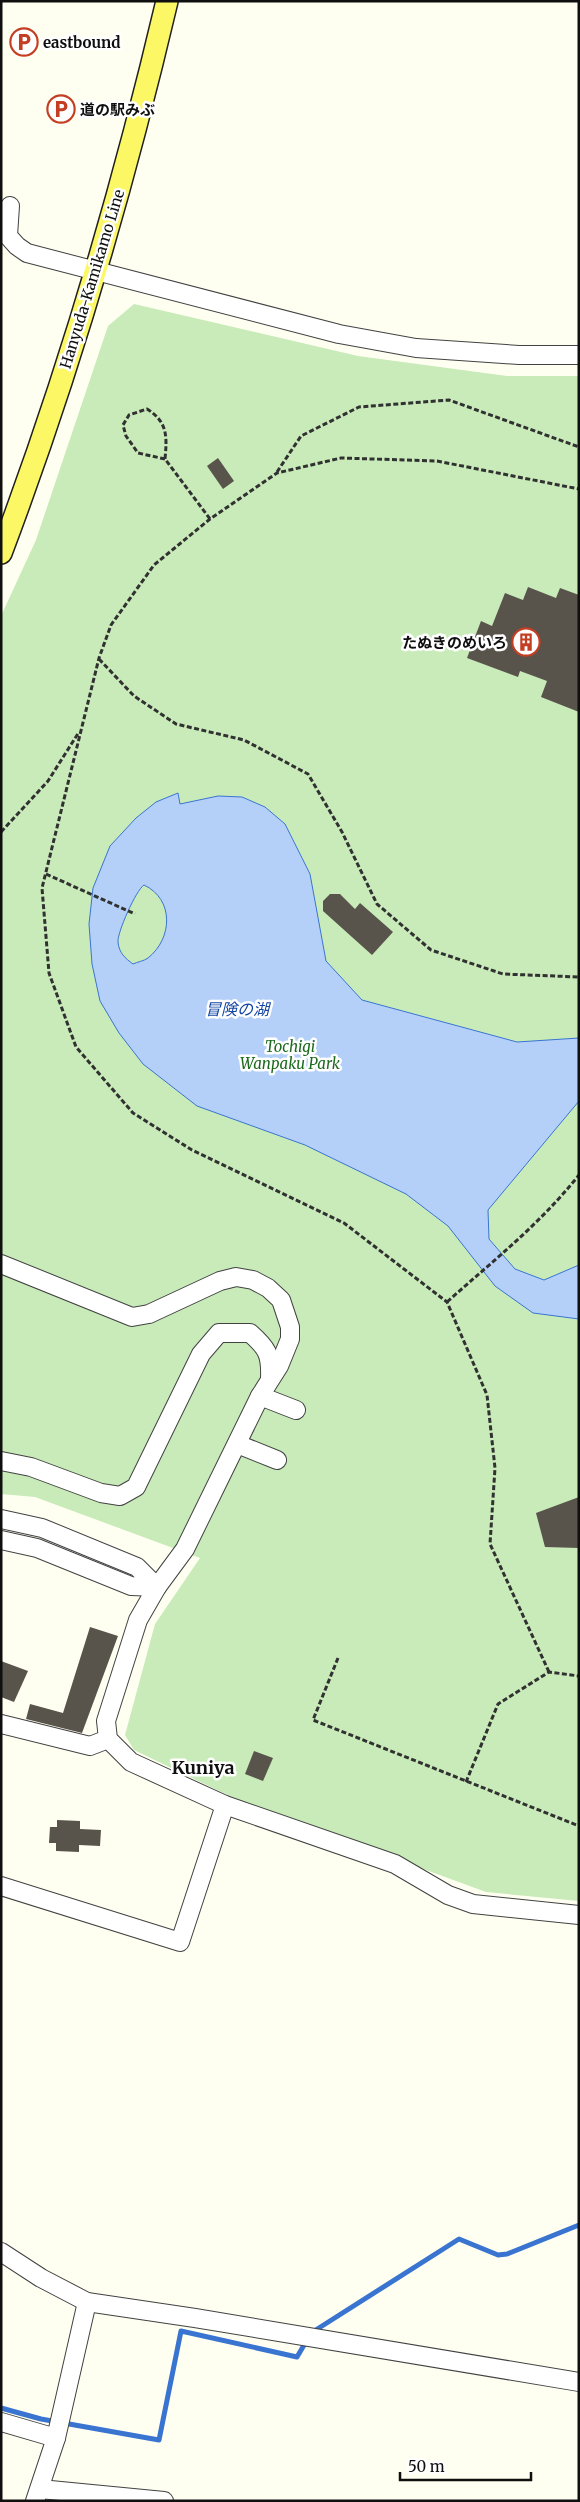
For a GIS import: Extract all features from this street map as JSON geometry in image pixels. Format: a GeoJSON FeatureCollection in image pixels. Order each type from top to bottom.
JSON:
{"type":"FeatureCollection","features":[{"type":"Feature","properties":{"kind":"main road","name":"Hanyuda-Kamikamo Line"},"geometry":{"type":"LineString","coordinates":[[1,553],[52,410],[95,271],[150,72],[167,1]]}},
{"type":"Feature","properties":{"kind":"street"},"geometry":{"type":"LineString","coordinates":[[10,206],[8,236],[17,246],[28,252],[95,271],[339,334],[416,348],[518,356],[579,355]]}},
{"type":"Feature","properties":{"kind":"street"},"geometry":{"type":"LineString","coordinates":[[1,1264],[132,1317],[149,1314],[220,1281],[236,1277],[253,1280],[268,1288],[281,1300],[290,1327],[290,1339],[279,1366],[260,1396],[185,1549],[157,1588],[138,1620],[106,1721],[108,1739],[131,1762],[225,1806],[395,1864],[448,1895],[473,1904],[579,1915]]}},
{"type":"Feature","properties":{"kind":"street"},"geometry":{"type":"LineString","coordinates":[[1,1461],[31,1467],[101,1493],[120,1496],[136,1487],[201,1354],[219,1333],[250,1332],[264,1345],[271,1361],[270,1378]]}},
{"type":"Feature","properties":{"kind":"street"},"geometry":{"type":"LineString","coordinates":[[260,1396],[296,1410]]}},
{"type":"Feature","properties":{"kind":"street"},"geometry":{"type":"LineString","coordinates":[[236,1444],[277,1460]]}},
{"type":"Feature","properties":{"kind":"street"},"geometry":{"type":"LineString","coordinates":[[1,1519],[42,1528],[137,1567],[157,1588]]}},
{"type":"Feature","properties":{"kind":"street"},"geometry":{"type":"LineString","coordinates":[[1,1540],[37,1548],[131,1586],[157,1588]]}},
{"type":"Feature","properties":{"kind":"street"},"geometry":{"type":"LineString","coordinates":[[1,1724],[90,1746],[108,1739]]}},
{"type":"Feature","properties":{"kind":"street"},"geometry":{"type":"LineString","coordinates":[[1,1886],[180,1942],[225,1806]]}},
{"type":"Feature","properties":{"kind":"street"},"geometry":{"type":"LineString","coordinates":[[1,2252],[41,2278],[87,2302],[195,2318],[579,2382]]}},
{"type":"Feature","properties":{"kind":"street"},"geometry":{"type":"LineString","coordinates":[[87,2302],[56,2438],[38,2495],[164,2501]]}},
{"type":"Feature","properties":{"kind":"street"},"geometry":{"type":"LineString","coordinates":[[1,2422],[56,2438]]}},
{"type":"Feature","properties":{"kind":"path"},"geometry":{"type":"LineString","coordinates":[[277,473],[301,436],[359,407],[368,406],[449,400],[579,447]]}},
{"type":"Feature","properties":{"kind":"path"},"geometry":{"type":"LineString","coordinates":[[165,459],[167,434],[156,415],[146,409],[129,415],[123,425],[126,436],[138,453],[165,459],[210,519]]}},
{"type":"Feature","properties":{"kind":"path"},"geometry":{"type":"LineString","coordinates":[[550,1672],[490,1544],[495,1468],[488,1395],[447,1302],[399,1263],[344,1223],[192,1150],[133,1113],[76,1046],[49,973],[42,888],[99,658],[111,624],[154,566],[210,519],[277,473],[341,458],[437,461],[579,489]]}},
{"type":"Feature","properties":{"kind":"path"},"geometry":{"type":"LineString","coordinates":[[99,658],[134,696],[176,724],[244,740],[308,774],[342,832],[377,904],[431,950],[503,974],[579,977]]}},
{"type":"Feature","properties":{"kind":"path"},"geometry":{"type":"LineString","coordinates":[[1,832],[48,781],[81,729]]}},
{"type":"Feature","properties":{"kind":"path"},"geometry":{"type":"LineString","coordinates":[[46,874],[135,914]]}},
{"type":"Feature","properties":{"kind":"path"},"geometry":{"type":"LineString","coordinates":[[447,1302],[526,1234],[552,1208],[579,1174]]}},
{"type":"Feature","properties":{"kind":"path"},"geometry":{"type":"LineString","coordinates":[[338,1658],[313,1720],[579,1826]]}},
{"type":"Feature","properties":{"kind":"path"},"geometry":{"type":"LineString","coordinates":[[466,1782],[498,1704],[550,1672],[579,1676]]}},
{"type":"Feature","properties":{"kind":"green space","name":"Tochigi Wanpaku Park"},"geometry":{"type":"Polygon","coordinates":[[[134,304],[358,356],[507,376],[579,376],[579,1901],[486,1892],[246,1804],[134,1750],[125,1735],[155,1624],[200,1558],[35,1497],[1,1494],[1,616],[36,540],[108,326],[134,304]]]}},
{"type":"Feature","properties":{"kind":"water","name":"冒険の湖"},"geometry":{"type":"Polygon","coordinates":[[[178,793],[180,804],[218,796],[242,797],[265,807],[285,824],[310,874],[326,961],[362,1000],[517,1042],[579,1038],[579,1101],[488,1210],[489,1239],[515,1269],[544,1280],[579,1265],[579,1319],[533,1313],[495,1286],[448,1226],[406,1194],[305,1145],[197,1106],[143,1064],[119,1033],[100,1001],[92,964],[89,924],[93,888],[110,846],[136,818],[156,802],[178,793]],[[144,885],[132,903],[121,930],[118,942],[121,952],[133,964],[146,959],[156,950],[166,930],[167,919],[165,909],[154,891],[144,885]]]}},
{"type":"Feature","properties":{"kind":"building"},"geometry":{"type":"Polygon","coordinates":[[[218,458],[234,481],[223,489],[207,466],[218,458]]]}},
{"type":"Feature","properties":{"kind":"building","name":"たぬきのめいろ"},"geometry":{"type":"Polygon","coordinates":[[[528,587],[556,598],[560,588],[579,595],[579,712],[541,697],[547,681],[520,671],[518,677],[467,658],[481,621],[492,626],[505,593],[523,600],[528,587]]]}},
{"type":"Feature","properties":{"kind":"building"},"geometry":{"type":"Polygon","coordinates":[[[330,894],[340,894],[355,909],[360,903],[393,932],[372,955],[323,911],[323,901],[330,894]]]}},
{"type":"Feature","properties":{"kind":"building"},"geometry":{"type":"Polygon","coordinates":[[[579,1497],[579,1548],[545,1547],[536,1513],[579,1497]]]}},
{"type":"Feature","properties":{"kind":"building"},"geometry":{"type":"Polygon","coordinates":[[[90,1627],[118,1636],[82,1733],[26,1719],[30,1704],[63,1713],[90,1627]]]}},
{"type":"Feature","properties":{"kind":"building"},"geometry":{"type":"Polygon","coordinates":[[[1,1661],[28,1671],[14,1702],[1,1697],[1,1661]]]}},
{"type":"Feature","properties":{"kind":"building"},"geometry":{"type":"Polygon","coordinates":[[[254,1751],[273,1758],[263,1781],[245,1774],[254,1751]]]}},
{"type":"Feature","properties":{"kind":"building"},"geometry":{"type":"Polygon","coordinates":[[[57,1820],[80,1821],[80,1829],[101,1830],[100,1846],[79,1845],[79,1852],[56,1851],[56,1843],[49,1843],[50,1827],[57,1827],[57,1820]]]}},
{"type":"Feature","properties":{"kind":"waterway"},"geometry":{"type":"LineString","coordinates":[[311,2333],[459,2239],[498,2255],[507,2254],[579,2225]]}},
{"type":"Feature","properties":{"kind":"waterway"},"geometry":{"type":"LineString","coordinates":[[1,2408],[41,2419],[159,2440],[181,2331],[297,2357],[307,2340]]}},
{"type":"Feature","properties":{"kind":"place","name":"eastbound"},"geometry":{"type":"Point","coordinates":[24,42]}},
{"type":"Feature","properties":{"kind":"place","name":"道の駅みぶ"},"geometry":{"type":"Point","coordinates":[61,109]}},
{"type":"Feature","properties":{"kind":"place","name":"たぬきのめいろ"},"geometry":{"type":"Point","coordinates":[526,642]}},
{"type":"Feature","properties":{"kind":"district","name":"Kuniya"},"geometry":{"type":"Point","coordinates":[203,1767]}}]}
